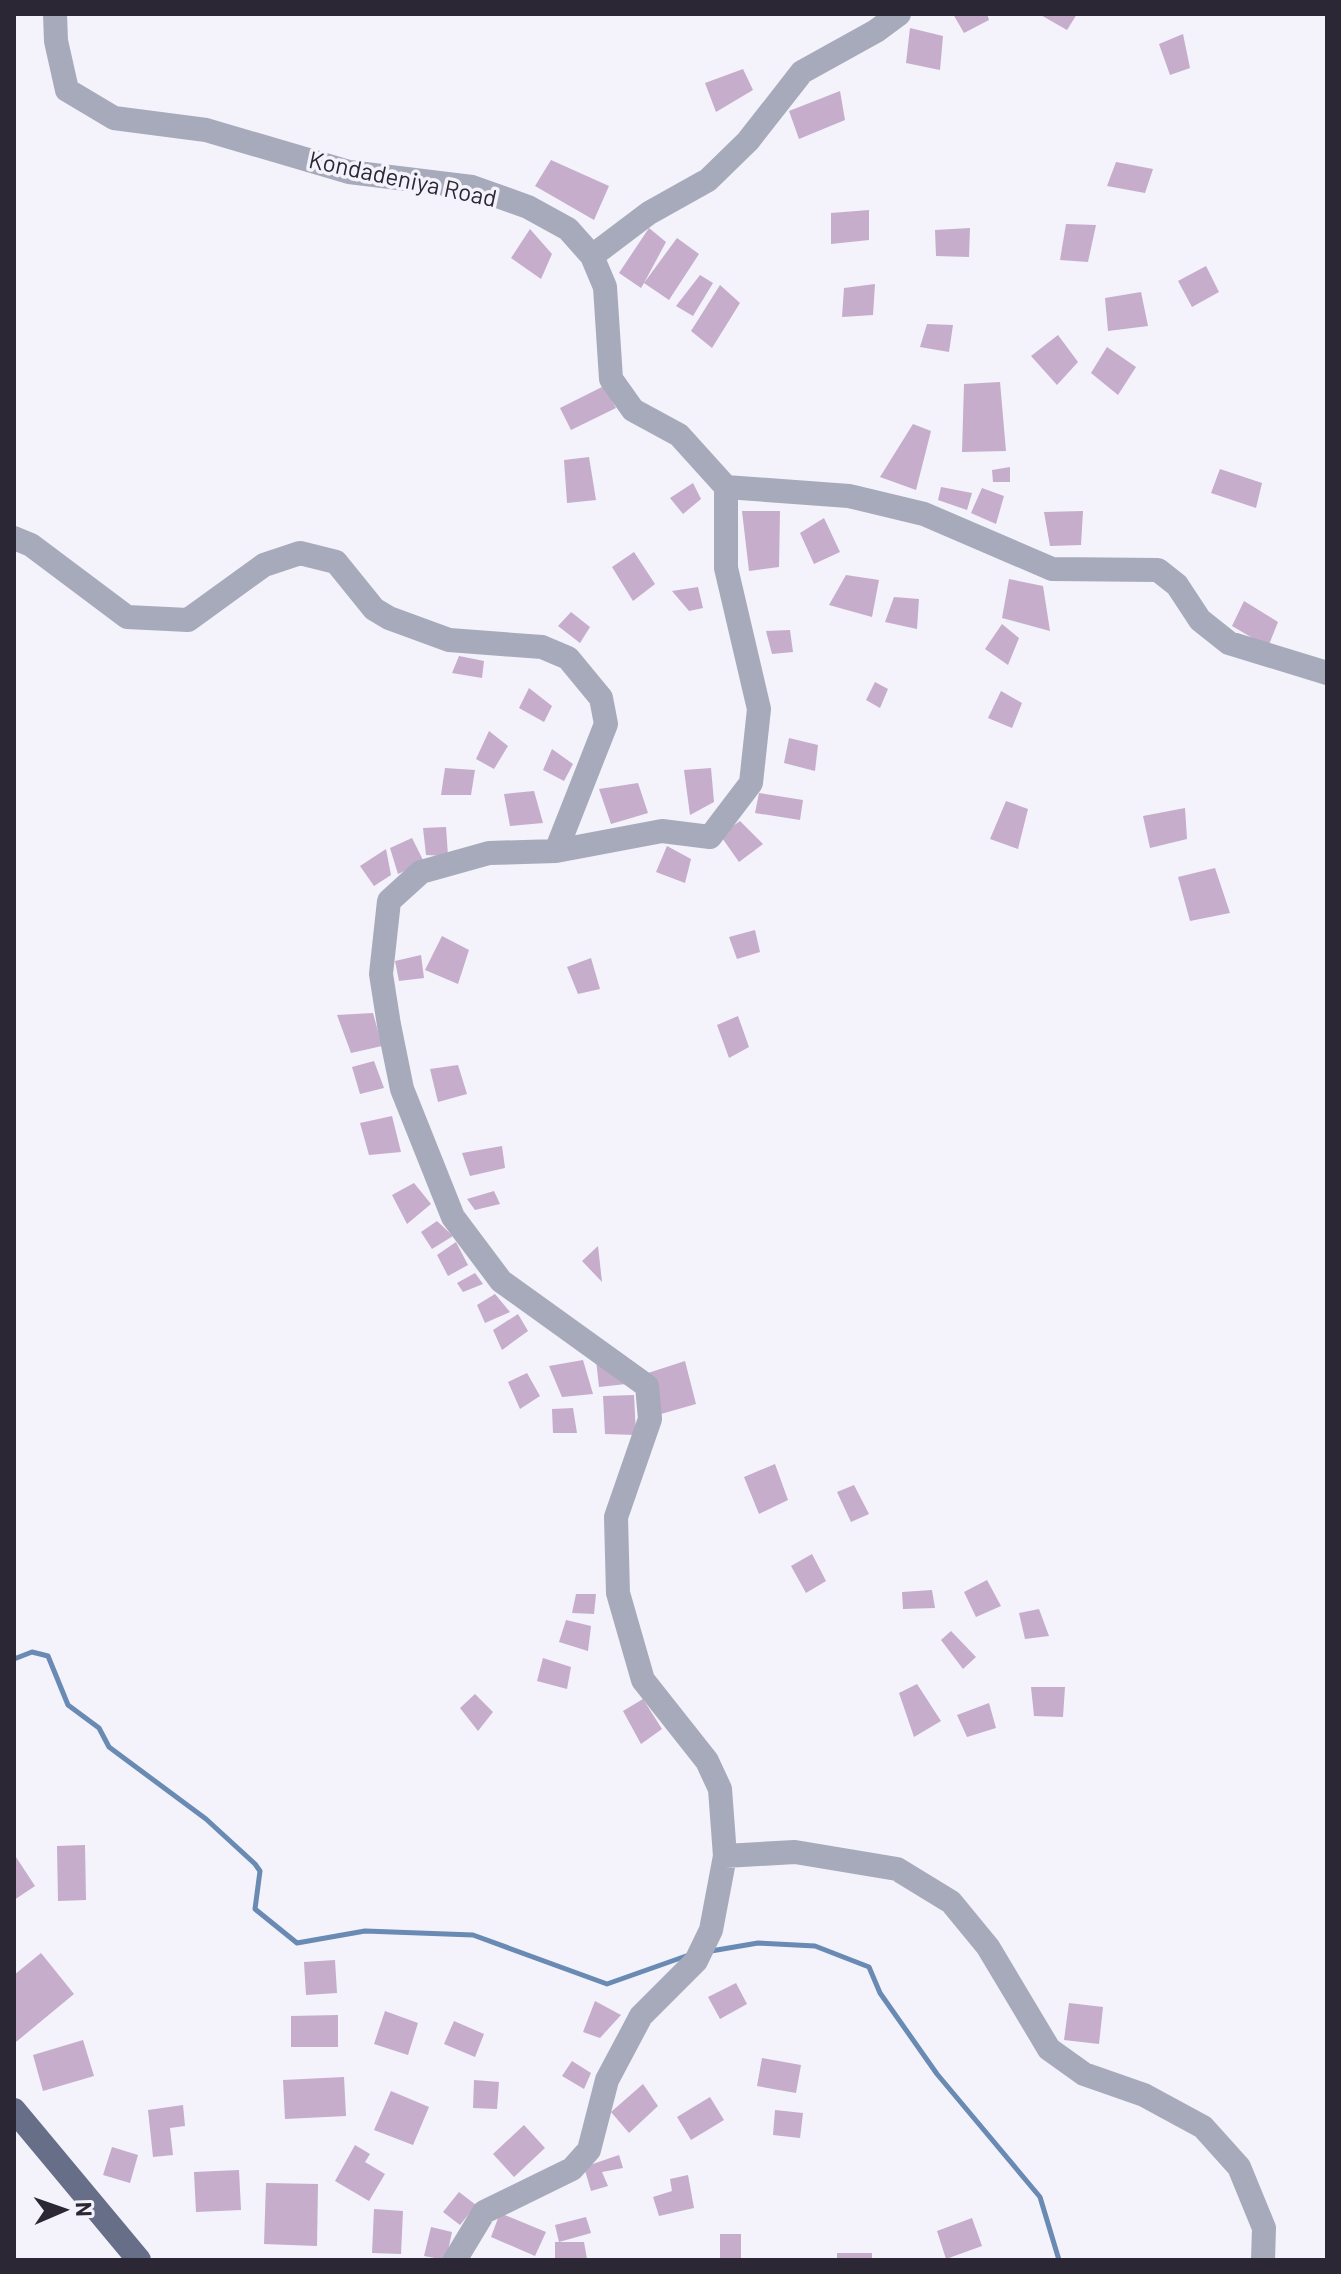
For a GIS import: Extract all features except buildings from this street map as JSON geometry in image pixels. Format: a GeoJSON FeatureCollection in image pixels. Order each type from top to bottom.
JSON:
{"type":"FeatureCollection","features":[{"type":"Feature","properties":{"kind":"main road"},"geometry":{"type":"LineString","coordinates":[[14,2110],[139,2260]]}},
{"type":"Feature","properties":{"kind":"street","name":"Kondadeniya Road"},"geometry":{"type":"LineString","coordinates":[[55,14],[56,41],[67,90],[114,118],[206,130],[349,172],[472,187],[528,207],[568,229],[592,256],[605,287],[611,379],[633,410],[679,435],[726,487]]}},
{"type":"Feature","properties":{"kind":"street"},"geometry":{"type":"LineString","coordinates":[[592,256],[649,213],[708,180],[748,141],[802,72],[876,31],[899,14]]}},
{"type":"Feature","properties":{"kind":"street"},"geometry":{"type":"LineString","coordinates":[[455,2260],[484,2212],[572,2169],[589,2150],[607,2080],[641,2016],[696,1961],[711,1930],[725,1856],[720,1789],[707,1761],[643,1680],[618,1593],[616,1517],[650,1419],[647,1386],[501,1281],[453,1217],[402,1089],[389,1025],[381,974],[389,901],[421,872],[489,853],[556,851],[662,831],[710,837],[751,783],[759,709],[726,568],[726,487],[849,496],[924,514],[1052,569],[1158,570],[1177,585],[1200,620],[1229,643],[1327,673]]}},
{"type":"Feature","properties":{"kind":"street"},"geometry":{"type":"LineString","coordinates":[[14,538],[31,545],[127,617],[188,620],[264,565],[300,553],[336,562],[374,609],[389,618],[449,640],[542,647],[568,658],[601,698],[606,724],[556,851]]}},
{"type":"Feature","properties":{"kind":"street"},"geometry":{"type":"LineString","coordinates":[[725,1856],[795,1852],[897,1869],[951,1902],[988,1947],[1049,2049],[1084,2074],[1144,2095],[1203,2127],[1239,2167],[1264,2228],[1263,2260]]}},
{"type":"Feature","properties":{"kind":"waterway"},"geometry":{"type":"LineString","coordinates":[[14,1659],[32,1652],[48,1656],[68,1705],[99,1728],[109,1747],[206,1819],[255,1864],[260,1871],[255,1909],[297,1943],[365,1931],[473,1935],[607,1984],[689,1955]]}},
{"type":"Feature","properties":{"kind":"waterway"},"geometry":{"type":"LineString","coordinates":[[711,1951],[758,1943],[815,1946],[869,1967],[880,1993],[937,2074],[1040,2197],[1059,2260]]}}]}
